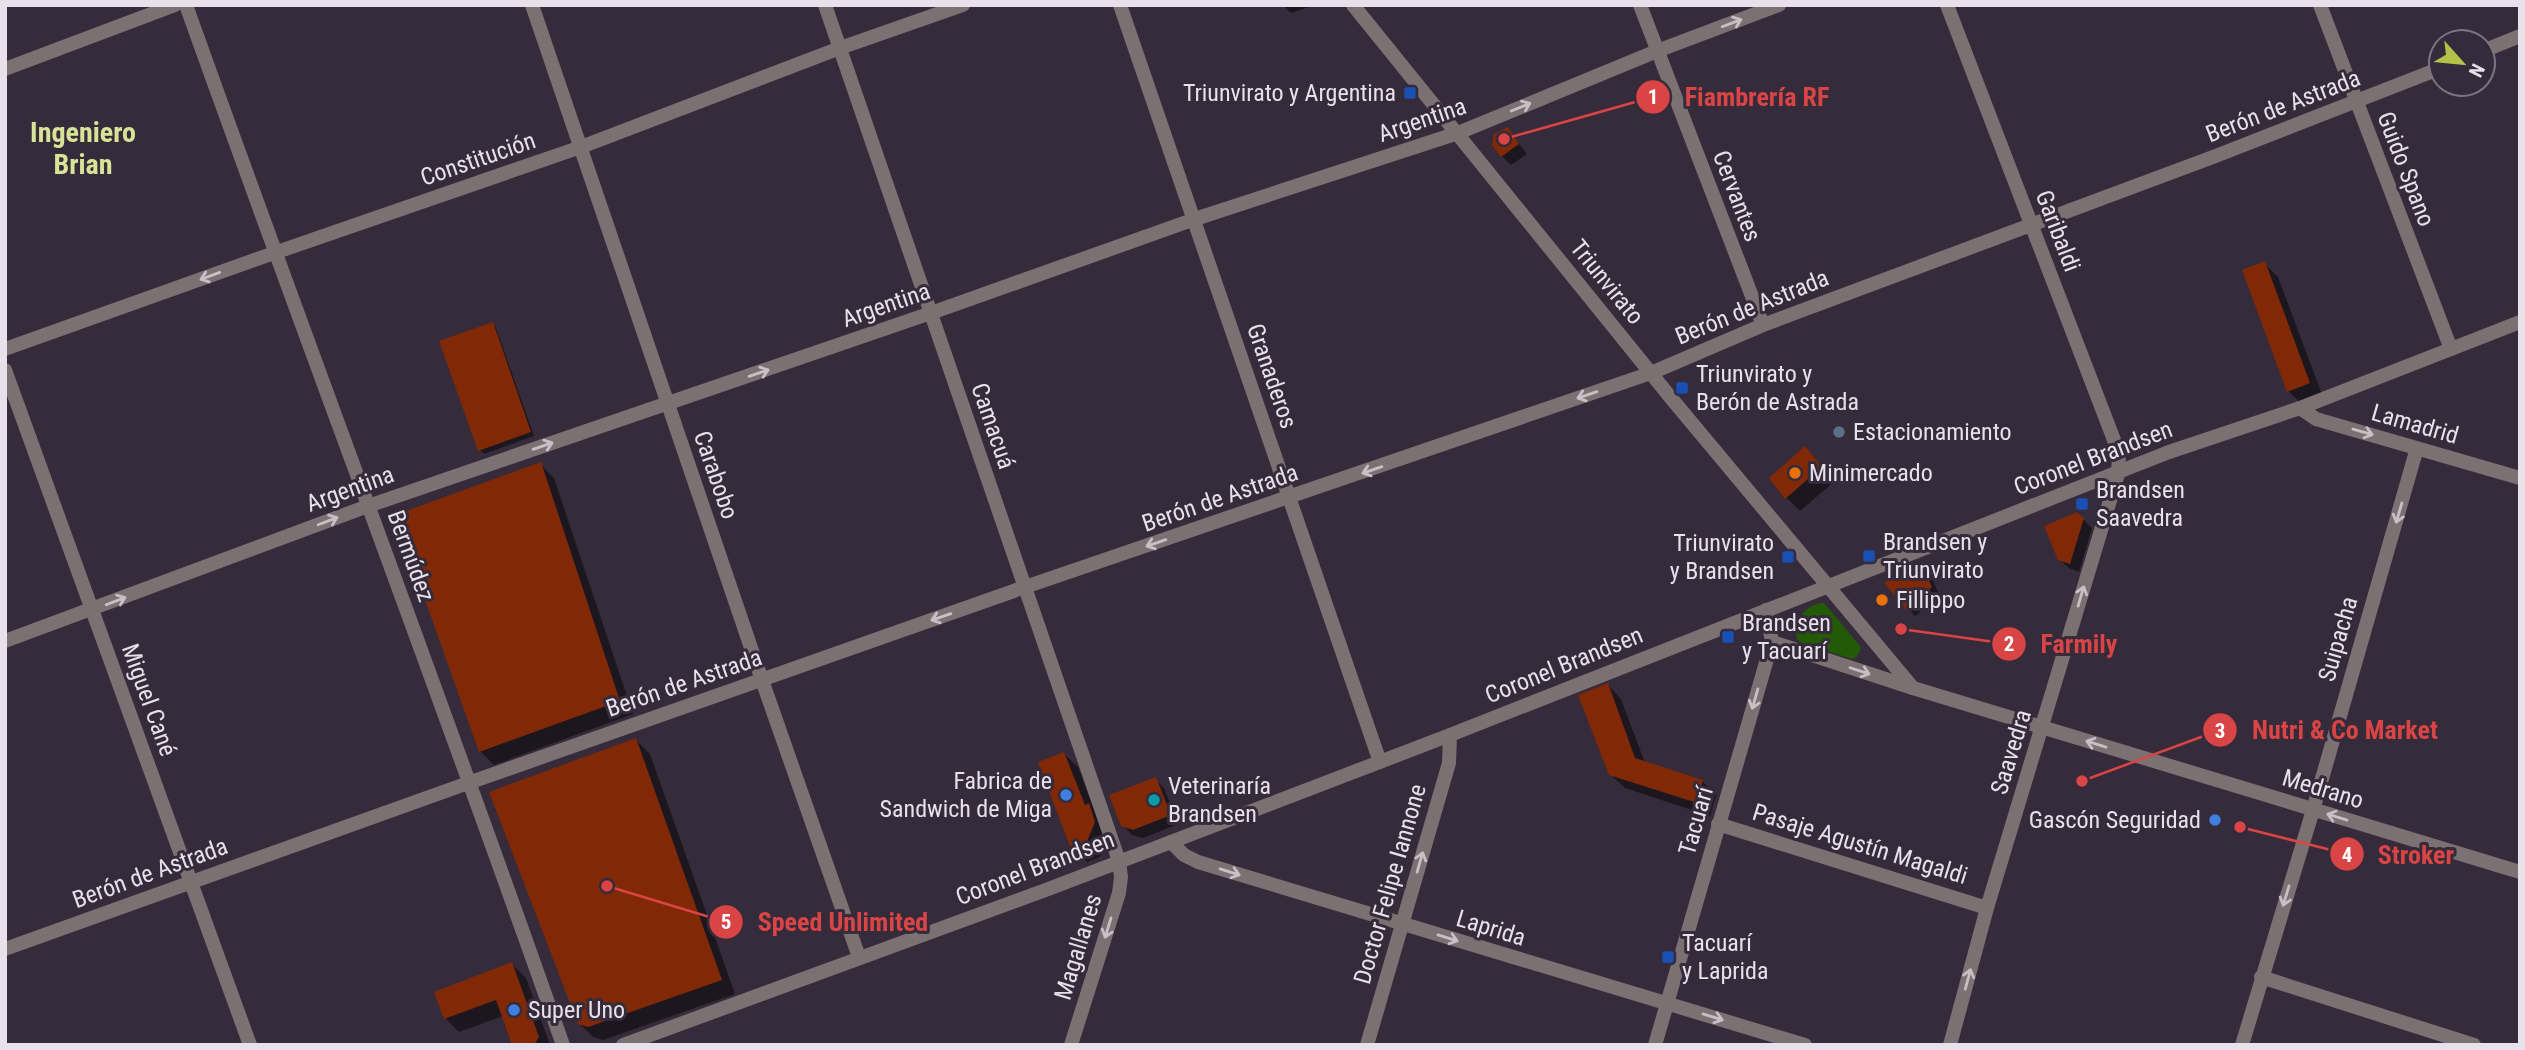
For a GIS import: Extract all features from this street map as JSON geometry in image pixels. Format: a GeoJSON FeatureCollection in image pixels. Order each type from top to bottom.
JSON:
{"type":"FeatureCollection","features":[{"type":"Feature","properties":{"kind":"street"},"geometry":{"type":"LineString","coordinates":[[5,69],[175,5]]}},
{"type":"Feature","properties":{"kind":"street","name":"Bermúdez"},"geometry":{"type":"LineString","coordinates":[[186,5],[274,253],[471,782],[563,1045]]}},
{"type":"Feature","properties":{"kind":"street","name":"Carabobo"},"geometry":{"type":"LineString","coordinates":[[532,5],[859,957]]}},
{"type":"Feature","properties":{"kind":"street","name":"Camacuá"},"geometry":{"type":"LineString","coordinates":[[825,5],[1119,861]]}},
{"type":"Feature","properties":{"kind":"street","name":"Constitución"},"geometry":{"type":"LineString","coordinates":[[5,349],[581,147],[840,48],[963,5]]}},
{"type":"Feature","properties":{"kind":"street","name":"Granaderos"},"geometry":{"type":"LineString","coordinates":[[1119,5],[1380,762]]}},
{"type":"Feature","properties":{"kind":"street","name":"Triunvirato"},"geometry":{"type":"LineString","coordinates":[[1353,5],[1651,373],[1828,586]]}},
{"type":"Feature","properties":{"kind":"street","name":"Cervantes"},"geometry":{"type":"LineString","coordinates":[[1640,5],[1763,325]]}},
{"type":"Feature","properties":{"kind":"street","name":"Argentina"},"geometry":{"type":"LineString","coordinates":[[5,641],[368,506],[1195,219],[1458,133],[1657,51],[1779,5]]}},
{"type":"Feature","properties":{"kind":"street","name":"Garibaldi"},"geometry":{"type":"LineString","coordinates":[[1947,5],[2119,453],[2118,474]]}},
{"type":"Feature","properties":{"kind":"street","name":"Guido Spano"},"geometry":{"type":"LineString","coordinates":[[2320,5],[2451,349]]}},
{"type":"Feature","properties":{"kind":"street"},"geometry":{"type":"LineString","coordinates":[[2497,45],[2520,36]]}},
{"type":"Feature","properties":{"kind":"street","name":"Berón de Astrada"},"geometry":{"type":"LineString","coordinates":[[5,949],[1025,587],[1651,373],[1763,325],[2032,226],[2427,74]]}},
{"type":"Feature","properties":{"kind":"street","name":"Coronel Brandsen"},"geometry":{"type":"LineString","coordinates":[[624,1045],[1171,842],[2169,452],[2300,408],[2520,322]]}},
{"type":"Feature","properties":{"kind":"street","name":"Miguel Cané"},"geometry":{"type":"LineString","coordinates":[[5,370],[250,1045]]}},
{"type":"Feature","properties":{"kind":"street","name":"Lamadrid"},"geometry":{"type":"LineString","coordinates":[[2300,408],[2316,419],[2520,478]]}},
{"type":"Feature","properties":{"kind":"street","name":"Suipacha"},"geometry":{"type":"LineString","coordinates":[[2242,1045],[2417,448]]}},
{"type":"Feature","properties":{"kind":"street","name":"Saavedra"},"geometry":{"type":"LineString","coordinates":[[1950,1045],[1987,908],[2118,474]]}},
{"type":"Feature","properties":{"kind":"street"},"geometry":{"type":"LineString","coordinates":[[1828,586],[1913,688]]}},
{"type":"Feature","properties":{"kind":"street","name":"Tacuarí"},"geometry":{"type":"LineString","coordinates":[[1655,1045],[1772,642],[1766,610]]}},
{"type":"Feature","properties":{"kind":"street","name":"Medrano"},"geometry":{"type":"LineString","coordinates":[[1772,642],[2042,728],[2520,872]]}},
{"type":"Feature","properties":{"kind":"street","name":"Doctor Felipe Iannone"},"geometry":{"type":"LineString","coordinates":[[1367,1045],[1449,763],[1450,735]]}},
{"type":"Feature","properties":{"kind":"street","name":"Pasaje Agustín Magaldi"},"geometry":{"type":"LineString","coordinates":[[1718,824],[1987,908]]}},
{"type":"Feature","properties":{"kind":"street","name":"Laprida"},"geometry":{"type":"LineString","coordinates":[[1171,842],[1184,855],[1198,862],[1805,1045]]}},
{"type":"Feature","properties":{"kind":"street","name":"Magallanes"},"geometry":{"type":"LineString","coordinates":[[1071,1045],[1119,893],[1119,861]]}},
{"type":"Feature","properties":{"kind":"street"},"geometry":{"type":"LineString","coordinates":[[2261,977],[2474,1045]]}},
{"type":"Feature","properties":{"kind":"green space"},"geometry":{"type":"Polygon","coordinates":[[[1824,603],[1860,646],[1861,650],[1856,657],[1852,659],[1797,639],[1797,626],[1802,615],[1811,606],[1824,603]]]}},
{"type":"Feature","properties":{"kind":"building"},"geometry":{"type":"Polygon","coordinates":[[[1508,127],[1519,144],[1501,157],[1492,145],[1494,134],[1508,127]]]}},
{"type":"Feature","properties":{"kind":"building"},"geometry":{"type":"Polygon","coordinates":[[[2265,261],[2310,383],[2287,392],[2242,270],[2265,261]]]}},
{"type":"Feature","properties":{"kind":"building"},"geometry":{"type":"Polygon","coordinates":[[[493,322],[531,432],[478,451],[439,341],[493,322]]]}},
{"type":"Feature","properties":{"kind":"building","name":"Minimercado"},"geometry":{"type":"Polygon","coordinates":[[[1805,446],[1822,467],[1785,499],[1769,478],[1805,446]]]}},
{"type":"Feature","properties":{"kind":"building"},"geometry":{"type":"Polygon","coordinates":[[[541,462],[620,701],[479,752],[395,515],[541,462]]]}},
{"type":"Feature","properties":{"kind":"building"},"geometry":{"type":"Polygon","coordinates":[[[2077,512],[2084,518],[2070,564],[2058,560],[2044,526],[2077,512]]]}},
{"type":"Feature","properties":{"kind":"building"},"geometry":{"type":"Polygon","coordinates":[[[1923,568],[1932,587],[1905,609],[1884,582],[1923,568]]]}},
{"type":"Feature","properties":{"kind":"building"},"geometry":{"type":"Polygon","coordinates":[[[1608,683],[1635,758],[1703,780],[1697,803],[1609,775],[1578,695],[1608,683]]]}},
{"type":"Feature","properties":{"kind":"building"},"geometry":{"type":"Polygon","coordinates":[[[636,738],[722,980],[588,1027],[578,1024],[489,792],[636,738]]]}},
{"type":"Feature","properties":{"kind":"building","name":"Fabrica de Sandwich de Miga"},"geometry":{"type":"Polygon","coordinates":[[[1064,752],[1085,805],[1089,803],[1095,822],[1086,844],[1071,849],[1038,762],[1064,752]]]}},
{"type":"Feature","properties":{"kind":"building"},"geometry":{"type":"Polygon","coordinates":[[[1156,777],[1171,815],[1133,830],[1121,826],[1109,795],[1156,777]]]}},
{"type":"Feature","properties":{"kind":"building","name":"Super Uno"},"geometry":{"type":"Polygon","coordinates":[[[512,962],[539,1037],[534,1045],[512,1045],[496,1000],[444,1019],[434,992],[512,962]]]}},
{"type":"Feature","properties":{"kind":"place","name":"Triunvirato y Argentina"},"geometry":{"type":"Point","coordinates":[1410,93]}},
{"type":"Feature","properties":{"kind":"place","name":"Fiambrería RF"},"geometry":{"type":"Point","coordinates":[1504,139]}},
{"type":"Feature","properties":{"kind":"place","name":"Triunvirato y Berón de Astrada"},"geometry":{"type":"Point","coordinates":[1682,388]}},
{"type":"Feature","properties":{"kind":"place","name":"Estacionamiento"},"geometry":{"type":"Point","coordinates":[1839,432]}},
{"type":"Feature","properties":{"kind":"place","name":"Minimercado"},"geometry":{"type":"Point","coordinates":[1795,473]}},
{"type":"Feature","properties":{"kind":"place","name":"Brandsen Saavedra"},"geometry":{"type":"Point","coordinates":[2082,504]}},
{"type":"Feature","properties":{"kind":"place","name":"Brandsen y Triunvirato"},"geometry":{"type":"Point","coordinates":[1869,556]}},
{"type":"Feature","properties":{"kind":"place","name":"Triunvirato y Brandsen"},"geometry":{"type":"Point","coordinates":[1788,557]}},
{"type":"Feature","properties":{"kind":"place","name":"Fillippo"},"geometry":{"type":"Point","coordinates":[1882,600]}},
{"type":"Feature","properties":{"kind":"place","name":"Farmily"},"geometry":{"type":"Point","coordinates":[1901,629]}},
{"type":"Feature","properties":{"kind":"place","name":"Brandsen y Tacuarí"},"geometry":{"type":"Point","coordinates":[1728,637]}},
{"type":"Feature","properties":{"kind":"place","name":"Nutri & Co Market"},"geometry":{"type":"Point","coordinates":[2082,781]}},
{"type":"Feature","properties":{"kind":"place","name":"Fabrica de Sandwich de Miga"},"geometry":{"type":"Point","coordinates":[1066,795]}},
{"type":"Feature","properties":{"kind":"place","name":"Veterinaría Brandsen"},"geometry":{"type":"Point","coordinates":[1154,800]}},
{"type":"Feature","properties":{"kind":"place","name":"Gascón Seguridad"},"geometry":{"type":"Point","coordinates":[2215,820]}},
{"type":"Feature","properties":{"kind":"place","name":"Stroker"},"geometry":{"type":"Point","coordinates":[2240,827]}},
{"type":"Feature","properties":{"kind":"place","name":"Speed Unlimited"},"geometry":{"type":"Point","coordinates":[607,886]}},
{"type":"Feature","properties":{"kind":"place","name":"Tacuarí y Laprida"},"geometry":{"type":"Point","coordinates":[1668,957]}},
{"type":"Feature","properties":{"kind":"place","name":"Super Uno"},"geometry":{"type":"Point","coordinates":[514,1010]}},
{"type":"Feature","properties":{"kind":"district","name":"Ingeniero Brian"},"geometry":{"type":"Point","coordinates":[83,148]}}]}
